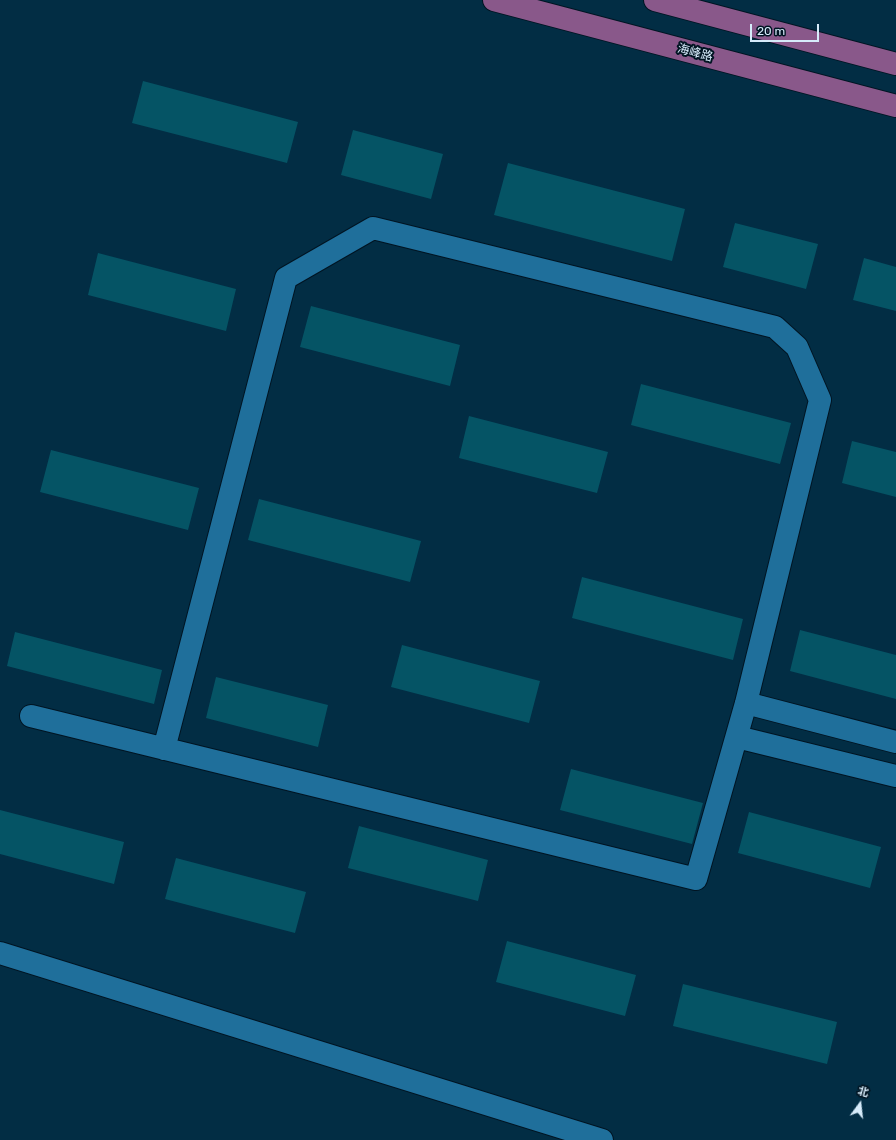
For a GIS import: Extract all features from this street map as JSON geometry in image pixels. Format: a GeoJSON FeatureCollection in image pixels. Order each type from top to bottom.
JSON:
{"type":"FeatureCollection","features":[{"type":"Feature","properties":{"kind":"main road","name":"海峰路"},"geometry":{"type":"LineString","coordinates":[[494,0],[896,106]]}},
{"type":"Feature","properties":{"kind":"main road"},"geometry":{"type":"LineString","coordinates":[[655,0],[896,64]]}},
{"type":"Feature","properties":{"kind":"street"},"geometry":{"type":"LineString","coordinates":[[31,716],[164,749],[696,879],[746,703],[820,400],[797,347],[775,327],[373,228],[286,278],[164,749]]}},
{"type":"Feature","properties":{"kind":"street"},"geometry":{"type":"LineString","coordinates":[[746,703],[896,742]]}},
{"type":"Feature","properties":{"kind":"street"},"geometry":{"type":"LineString","coordinates":[[737,736],[896,776]]}},
{"type":"Feature","properties":{"kind":"street"},"geometry":{"type":"LineString","coordinates":[[0,953],[602,1140]]}},
{"type":"Feature","properties":{"kind":"building"},"geometry":{"type":"Polygon","coordinates":[[[143,81],[298,122],[287,163],[132,123],[143,81]]]}},
{"type":"Feature","properties":{"kind":"building"},"geometry":{"type":"Polygon","coordinates":[[[353,130],[443,154],[431,199],[341,175],[353,130]]]}},
{"type":"Feature","properties":{"kind":"building"},"geometry":{"type":"Polygon","coordinates":[[[508,163],[685,209],[672,261],[494,215],[508,163]]]}},
{"type":"Feature","properties":{"kind":"building"},"geometry":{"type":"Polygon","coordinates":[[[735,223],[818,244],[806,289],[723,267],[735,223]]]}},
{"type":"Feature","properties":{"kind":"building"},"geometry":{"type":"Polygon","coordinates":[[[98,253],[236,289],[226,331],[88,295],[98,253]]]}},
{"type":"Feature","properties":{"kind":"building"},"geometry":{"type":"Polygon","coordinates":[[[864,258],[896,267],[896,311],[853,300],[864,258]]]}},
{"type":"Feature","properties":{"kind":"building"},"geometry":{"type":"Polygon","coordinates":[[[311,306],[460,345],[450,386],[300,347],[311,306]]]}},
{"type":"Feature","properties":{"kind":"building"},"geometry":{"type":"Polygon","coordinates":[[[641,384],[791,423],[780,464],[631,425],[641,384]]]}},
{"type":"Feature","properties":{"kind":"building"},"geometry":{"type":"Polygon","coordinates":[[[469,416],[608,452],[597,493],[459,458],[469,416]]]}},
{"type":"Feature","properties":{"kind":"building"},"geometry":{"type":"Polygon","coordinates":[[[852,441],[896,452],[896,497],[842,483],[852,441]]]}},
{"type":"Feature","properties":{"kind":"building"},"geometry":{"type":"Polygon","coordinates":[[[51,450],[199,488],[188,530],[40,492],[51,450]]]}},
{"type":"Feature","properties":{"kind":"building"},"geometry":{"type":"Polygon","coordinates":[[[259,499],[421,541],[410,582],[248,540],[259,499]]]}},
{"type":"Feature","properties":{"kind":"building"},"geometry":{"type":"Polygon","coordinates":[[[582,577],[743,619],[733,660],[572,618],[582,577]]]}},
{"type":"Feature","properties":{"kind":"building"},"geometry":{"type":"Polygon","coordinates":[[[800,630],[896,655],[896,699],[790,671],[800,630]]]}},
{"type":"Feature","properties":{"kind":"building"},"geometry":{"type":"Polygon","coordinates":[[[15,632],[162,670],[154,704],[7,666],[15,632]]]}},
{"type":"Feature","properties":{"kind":"building"},"geometry":{"type":"Polygon","coordinates":[[[402,645],[540,681],[529,723],[391,687],[402,645]]]}},
{"type":"Feature","properties":{"kind":"building"},"geometry":{"type":"Polygon","coordinates":[[[216,677],[328,705],[318,747],[206,718],[216,677]]]}},
{"type":"Feature","properties":{"kind":"building"},"geometry":{"type":"Polygon","coordinates":[[[571,769],[703,803],[692,844],[560,810],[571,769]]]}},
{"type":"Feature","properties":{"kind":"building"},"geometry":{"type":"Polygon","coordinates":[[[0,810],[124,842],[114,884],[0,854],[0,810]]]}},
{"type":"Feature","properties":{"kind":"building"},"geometry":{"type":"Polygon","coordinates":[[[749,812],[881,847],[870,888],[738,853],[749,812]]]}},
{"type":"Feature","properties":{"kind":"building"},"geometry":{"type":"Polygon","coordinates":[[[359,826],[488,860],[478,901],[348,868],[359,826]]]}},
{"type":"Feature","properties":{"kind":"building"},"geometry":{"type":"Polygon","coordinates":[[[176,858],[306,892],[295,933],[165,899],[176,858]]]}},
{"type":"Feature","properties":{"kind":"building"},"geometry":{"type":"Polygon","coordinates":[[[507,941],[636,975],[625,1016],[496,982],[507,941]]]}},
{"type":"Feature","properties":{"kind":"building"},"geometry":{"type":"Polygon","coordinates":[[[683,984],[837,1022],[827,1064],[673,1026],[683,984]]]}}]}
